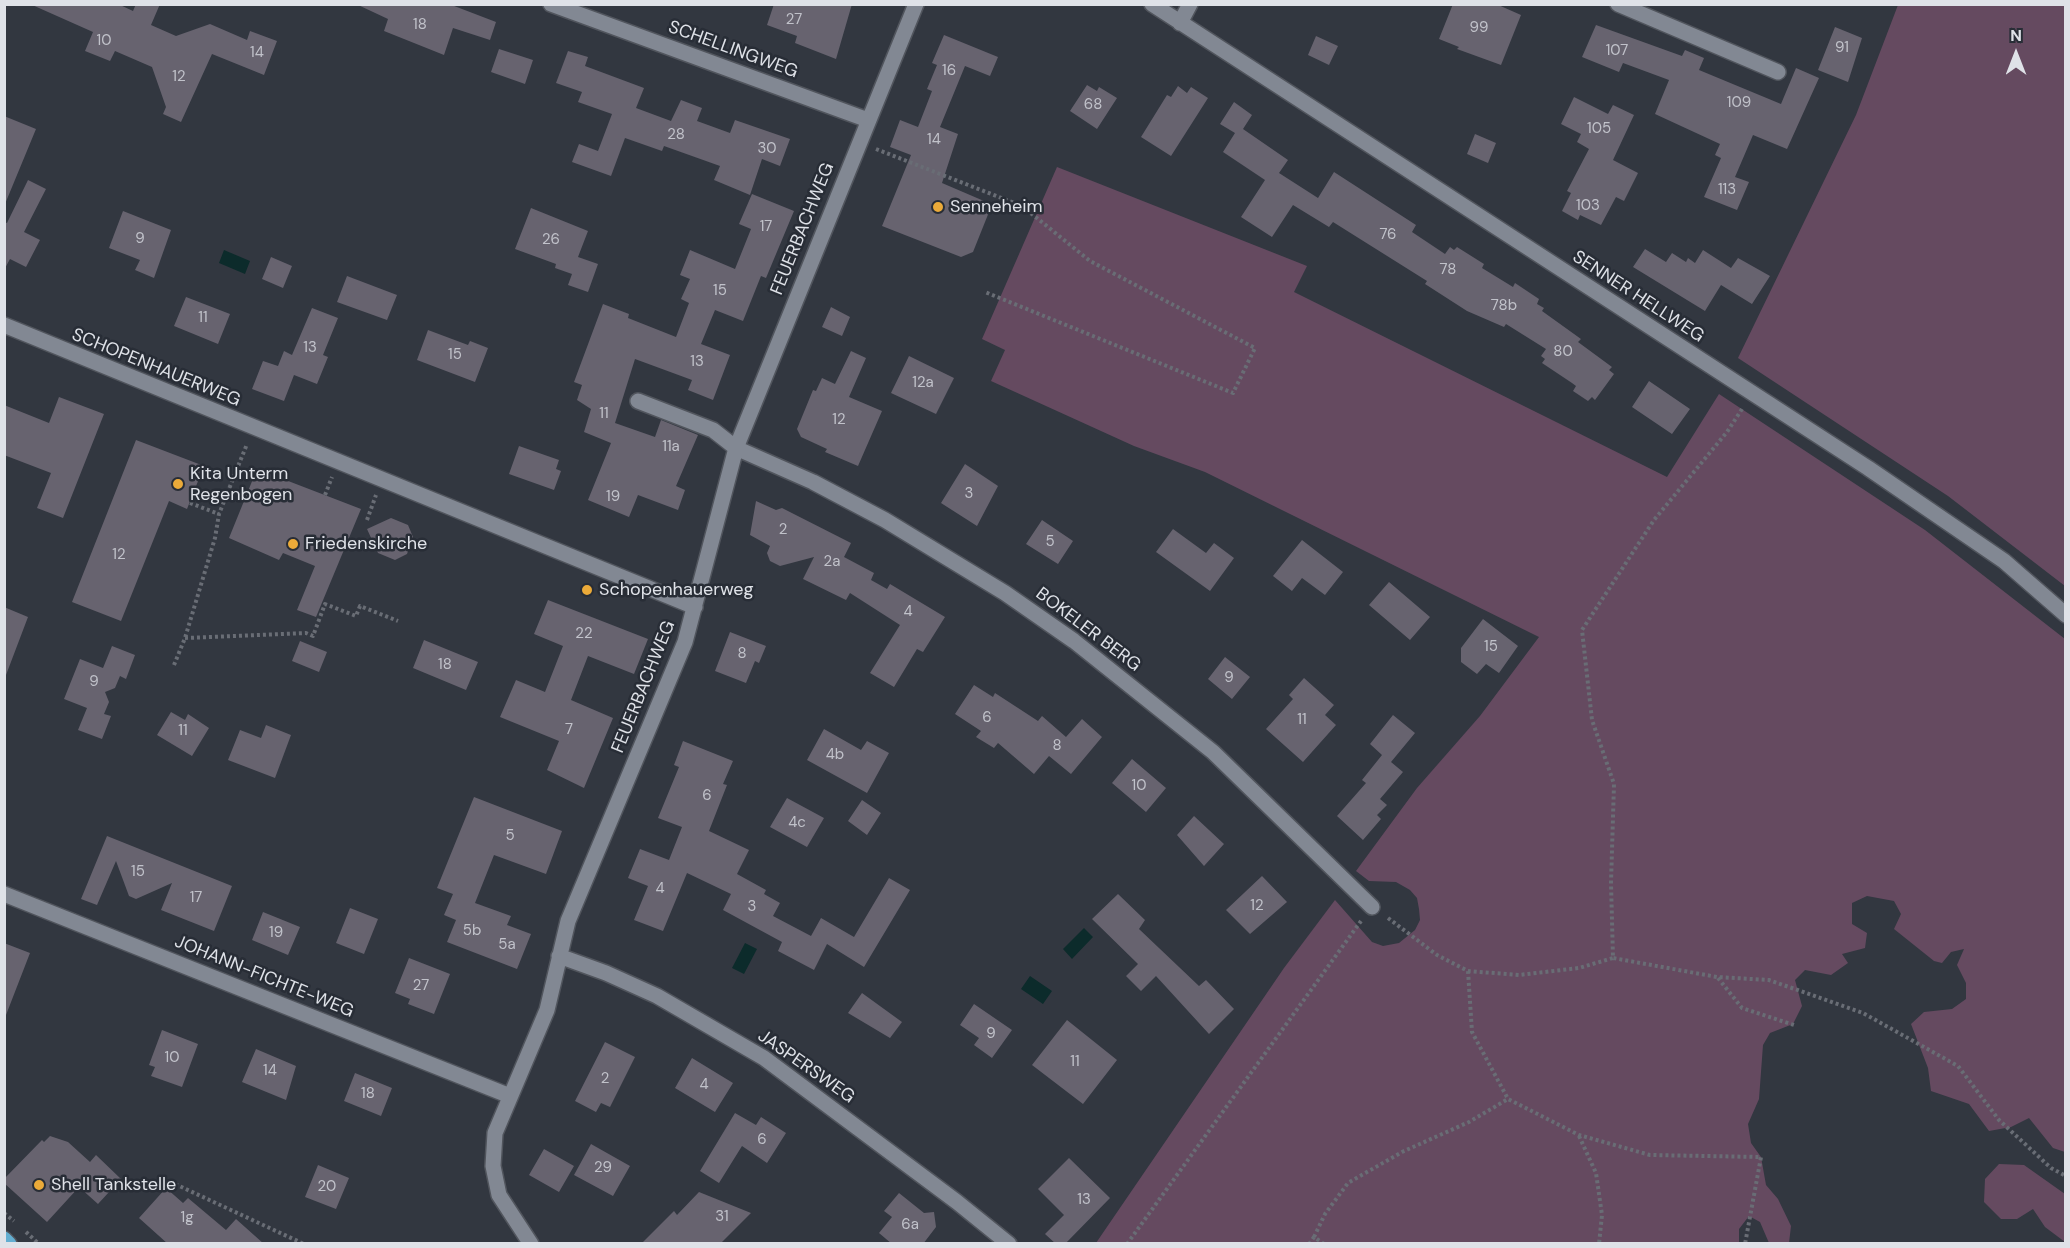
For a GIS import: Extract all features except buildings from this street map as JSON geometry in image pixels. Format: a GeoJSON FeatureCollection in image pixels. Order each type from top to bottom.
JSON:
{"type":"FeatureCollection","features":[{"type":"Feature","properties":{"kind":"main road"},"geometry":{"type":"LineString","coordinates":[[4,1239],[9,1244]]}},
{"type":"Feature","properties":{"kind":"street","name":"SCHELLINGWEG"},"geometry":{"type":"LineString","coordinates":[[551,4],[868,120]]}},
{"type":"Feature","properties":{"kind":"street","name":"FEUERBACHWEG"},"geometry":{"type":"LineString","coordinates":[[531,1244],[499,1195],[494,1180],[495,1132],[547,1010],[568,921],[670,681],[695,607],[736,448],[916,4]]}},
{"type":"Feature","properties":{"kind":"street","name":"SENNER HELLWEG"},"geometry":{"type":"LineString","coordinates":[[1152,4],[1868,468],[2004,561],[2066,615]]}},
{"type":"Feature","properties":{"kind":"street"},"geometry":{"type":"LineString","coordinates":[[1180,23],[1190,4]]}},
{"type":"Feature","properties":{"kind":"street"},"geometry":{"type":"LineString","coordinates":[[1618,4],[1778,72]]}},
{"type":"Feature","properties":{"kind":"street","name":"SCHOPENHAUERWEG"},"geometry":{"type":"LineString","coordinates":[[4,325],[695,607]]}},
{"type":"Feature","properties":{"kind":"street","name":"BOKELER BERG"},"geometry":{"type":"LineString","coordinates":[[638,401],[713,430],[736,448],[813,482],[885,520],[1005,593],[1074,641],[1213,752],[1372,907]]}},
{"type":"Feature","properties":{"kind":"street","name":"JOHANN-FICHTE-WEG"},"geometry":{"type":"LineString","coordinates":[[4,894],[510,1096]]}},
{"type":"Feature","properties":{"kind":"street","name":"JASPERSWEG"},"geometry":{"type":"LineString","coordinates":[[560,956],[606,973],[657,996],[764,1058],[957,1202],[1009,1244]]}},
{"type":"Feature","properties":{"kind":"path"},"geometry":{"type":"LineString","coordinates":[[859,142],[1022,206],[1090,261],[1255,348],[1233,393],[985,292]]}},
{"type":"Feature","properties":{"kind":"path"},"geometry":{"type":"LineString","coordinates":[[1613,958],[1611,883],[1614,784],[1592,720],[1582,630],[1654,520],[1727,432],[1751,394]]}},
{"type":"Feature","properties":{"kind":"path"},"geometry":{"type":"LineString","coordinates":[[174,665],[185,638],[215,538],[219,514],[254,428]]}},
{"type":"Feature","properties":{"kind":"path"},"geometry":{"type":"LineString","coordinates":[[367,520],[381,480]]}},
{"type":"Feature","properties":{"kind":"path"},"geometry":{"type":"LineString","coordinates":[[190,503],[219,514]]}},
{"type":"Feature","properties":{"kind":"path"},"geometry":{"type":"LineString","coordinates":[[185,638],[306,633],[313,636],[323,603],[356,616],[360,606],[399,621]]}},
{"type":"Feature","properties":{"kind":"path"},"geometry":{"type":"LineString","coordinates":[[1127,1244],[1372,907],[1437,955],[1468,971],[1520,975],[1579,968],[1613,958],[1717,977],[1769,980],[1863,1013],[1958,1066],[1999,1120],[2050,1168],[2066,1176]]}},
{"type":"Feature","properties":{"kind":"path"},"geometry":{"type":"LineString","coordinates":[[1468,971],[1472,1032],[1508,1099],[1579,1135],[1650,1155],[1761,1157],[1744,1244]]}},
{"type":"Feature","properties":{"kind":"path"},"geometry":{"type":"LineString","coordinates":[[1717,977],[1742,1008],[1794,1025]]}},
{"type":"Feature","properties":{"kind":"path"},"geometry":{"type":"LineString","coordinates":[[1309,1244],[1325,1214],[1348,1183],[1402,1152],[1469,1122],[1508,1099]]}},
{"type":"Feature","properties":{"kind":"path"},"geometry":{"type":"LineString","coordinates":[[1579,1135],[1596,1173],[1602,1215],[1599,1244]]}},
{"type":"Feature","properties":{"kind":"path"},"geometry":{"type":"LineString","coordinates":[[175,1184],[304,1244]]}},
{"type":"Feature","properties":{"kind":"path"},"geometry":{"type":"LineString","coordinates":[[1314,1237],[1324,1244]]}},
{"type":"Feature","properties":{"kind":"shaded area"},"geometry":{"type":"Polygon","coordinates":[[[1898,5],[2065,5],[2065,586],[1948,496],[1738,358],[1856,115],[1898,5]]]}},
{"type":"Feature","properties":{"kind":"shaded area"},"geometry":{"type":"Polygon","coordinates":[[[1057,167],[1307,266],[1294,292],[1667,477],[1719,394],[1925,530],[2065,639],[2065,1152],[2053,1148],[2029,1118],[2011,1127],[1989,1131],[1969,1104],[1931,1091],[1928,1068],[1911,1024],[1924,1012],[1952,1009],[1966,999],[1966,983],[1957,965],[1964,949],[1951,952],[1942,963],[1934,961],[1894,929],[1901,914],[1894,901],[1867,896],[1852,903],[1852,924],[1867,933],[1865,948],[1842,954],[1848,963],[1831,975],[1805,970],[1795,980],[1802,1006],[1793,1024],[1770,1033],[1763,1045],[1759,1099],[1748,1124],[1751,1143],[1761,1157],[1766,1185],[1778,1199],[1791,1226],[1789,1243],[1769,1243],[1760,1222],[1749,1216],[1739,1229],[1739,1244],[1096,1243],[1284,968],[1335,900],[1372,942],[1383,946],[1399,943],[1415,930],[1420,920],[1419,909],[1417,898],[1410,890],[1396,882],[1369,881],[1356,871],[1417,788],[1480,716],[1539,637],[1205,472],[1134,446],[991,381],[1005,350],[982,339],[1057,167]]]}},
{"type":"Feature","properties":{"kind":"shaded area"},"geometry":{"type":"Polygon","coordinates":[[[224,250],[250,261],[245,274],[219,263],[224,250]]]}},
{"type":"Feature","properties":{"kind":"shaded area"},"geometry":{"type":"Polygon","coordinates":[[[1084,928],[1093,937],[1072,959],[1063,949],[1084,928]]]}},
{"type":"Feature","properties":{"kind":"shaded area"},"geometry":{"type":"Polygon","coordinates":[[[745,943],[757,949],[744,974],[732,968],[745,943]]]}},
{"type":"Feature","properties":{"kind":"shaded area"},"geometry":{"type":"Polygon","coordinates":[[[1030,976],[1052,991],[1043,1004],[1021,989],[1030,976]]]}},
{"type":"Feature","properties":{"kind":"shaded area"},"geometry":{"type":"Polygon","coordinates":[[[1999,1164],[2024,1165],[2065,1194],[2065,1242],[2045,1227],[2033,1209],[2017,1219],[2001,1219],[1984,1202],[1985,1179],[1999,1164]]]}},
{"type":"Feature","properties":{"kind":"place","name":"Senneheim"},"geometry":{"type":"Point","coordinates":[938,207]}},
{"type":"Feature","properties":{"kind":"place","name":"Kita Unterm Regenbogen"},"geometry":{"type":"Point","coordinates":[178,484]}},
{"type":"Feature","properties":{"kind":"place","name":"Friedenskirche"},"geometry":{"type":"Point","coordinates":[293,544]}},
{"type":"Feature","properties":{"kind":"place","name":"Schopenhauerweg"},"geometry":{"type":"Point","coordinates":[587,590]}},
{"type":"Feature","properties":{"kind":"place","name":"Shell Tankstelle"},"geometry":{"type":"Point","coordinates":[39,1185]}}]}
